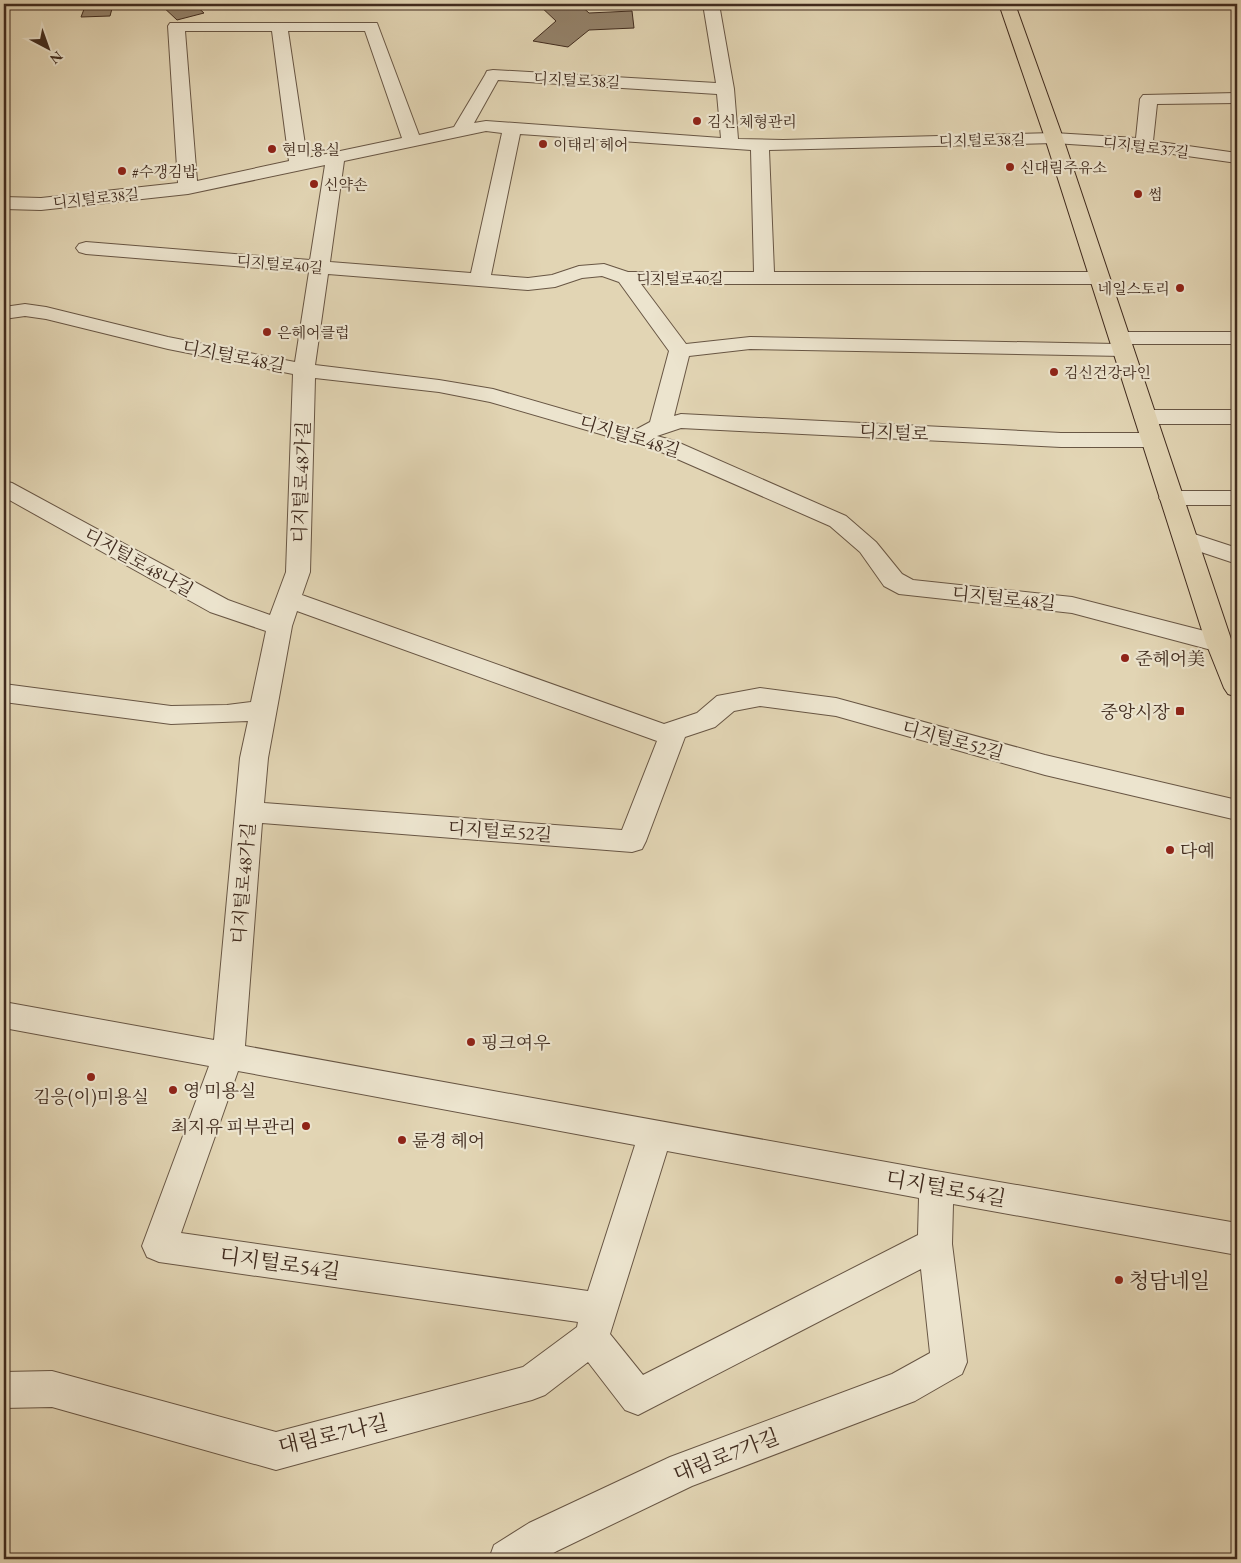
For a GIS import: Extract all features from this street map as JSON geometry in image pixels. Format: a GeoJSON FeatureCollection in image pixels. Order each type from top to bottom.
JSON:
{"type":"FeatureCollection","features":[{"type":"Feature","properties":{"kind":"main road"},"geometry":{"type":"LineString","coordinates":[[1007,4],[1054,138],[1219,642],[1237,688]]}},
{"type":"Feature","properties":{"kind":"street"},"geometry":{"type":"LineString","coordinates":[[711,4],[726,89],[730,144]]}},
{"type":"Feature","properties":{"kind":"street"},"geometry":{"type":"LineString","coordinates":[[238,9],[252,26]]}},
{"type":"Feature","properties":{"kind":"street"},"geometry":{"type":"LineString","coordinates":[[188,188],[176,26],[371,26],[412,141]]}},
{"type":"Feature","properties":{"kind":"street"},"geometry":{"type":"LineString","coordinates":[[279,26],[299,165]]}},
{"type":"Feature","properties":{"kind":"street","name":"디지털로38길"},"geometry":{"type":"LineString","coordinates":[[461,131],[493,75],[726,89]]}},
{"type":"Feature","properties":{"kind":"street"},"geometry":{"type":"LineString","coordinates":[[1144,145],[1149,99],[1237,98]]}},
{"type":"Feature","properties":{"kind":"street","name":"디지털로38길"},"geometry":{"type":"LineString","coordinates":[[4,203],[41,204],[188,188],[486,126],[760,145],[1054,138]]}},
{"type":"Feature","properties":{"kind":"street"},"geometry":{"type":"LineString","coordinates":[[480,280],[512,128]]}},
{"type":"Feature","properties":{"kind":"street","name":"디지털로37길"},"geometry":{"type":"LineString","coordinates":[[1054,138],[1144,145],[1237,158]]}},
{"type":"Feature","properties":{"kind":"street"},"geometry":{"type":"LineString","coordinates":[[760,145],[764,278]]}},
{"type":"Feature","properties":{"kind":"street"},"geometry":{"type":"LineString","coordinates":[[304,370],[335,160],[333,158]]}},
{"type":"Feature","properties":{"kind":"street","name":"디지털로40길"},"geometry":{"type":"LineString","coordinates":[[86,248],[528,284],[555,281],[579,272],[604,270],[626,278],[1099,278]]}},
{"type":"Feature","properties":{"kind":"street"},"geometry":{"type":"LineString","coordinates":[[626,278],[680,351],[750,343],[1121,344],[1237,338]]}},
{"type":"Feature","properties":{"kind":"street","name":"디지털로48길"},"geometry":{"type":"LineString","coordinates":[[4,313],[25,310],[46,313],[168,343],[304,370],[439,386],[493,396],[667,446],[838,521],[868,547],[893,580],[908,588],[1072,605],[1219,642]]}},
{"type":"Feature","properties":{"kind":"street","name":"디지털로48길"},"geometry":{"type":"LineString","coordinates":[[660,426],[680,351]]}},
{"type":"Feature","properties":{"kind":"street","name":"디지털로48가길"},"geometry":{"type":"LineString","coordinates":[[228,1056],[254,758],[279,626],[298,572],[304,370]]}},
{"type":"Feature","properties":{"kind":"street"},"geometry":{"type":"LineString","coordinates":[[1145,417],[1237,417]]}},
{"type":"Feature","properties":{"kind":"street","name":"디지털로"},"geometry":{"type":"LineString","coordinates":[[638,437],[660,426],[681,421],[1062,440],[1153,440]]}},
{"type":"Feature","properties":{"kind":"street","name":"디지털로48나길"},"geometry":{"type":"LineString","coordinates":[[4,488],[219,606],[238,614],[279,626]]}},
{"type":"Feature","properties":{"kind":"street"},"geometry":{"type":"LineString","coordinates":[[1171,498],[1237,498]]}},
{"type":"Feature","properties":{"kind":"street"},"geometry":{"type":"LineString","coordinates":[[1185,539],[1237,556]]}},
{"type":"Feature","properties":{"kind":"street","name":"디지털로52길"},"geometry":{"type":"LineString","coordinates":[[289,600],[664,734],[706,720],[726,703],[760,697],[770,698],[836,708],[1045,765],[1237,810]]}},
{"type":"Feature","properties":{"kind":"street"},"geometry":{"type":"LineString","coordinates":[[4,692],[171,715],[227,714],[263,710]]}},
{"type":"Feature","properties":{"kind":"street","name":"디지털로52길"},"geometry":{"type":"LineString","coordinates":[[249,812],[632,842],[674,731]]}},
{"type":"Feature","properties":{"kind":"street","name":"디지털로54길"},"geometry":{"type":"LineString","coordinates":[[4,1015],[655,1135],[1237,1239]]}},
{"type":"Feature","properties":{"kind":"street","name":"디지털로54길"},"geometry":{"type":"LineString","coordinates":[[228,1056],[159,1246],[596,1324]]}},
{"type":"Feature","properties":{"kind":"street"},"geometry":{"type":"LineString","coordinates":[[655,1135],[596,1324],[638,1397],[935,1244],[936,1186]]}},
{"type":"Feature","properties":{"kind":"street","name":"대림로7가길"},"geometry":{"type":"LineString","coordinates":[[508,1559],[543,1537],[683,1470],[902,1388],[949,1362],[935,1244]]}},
{"type":"Feature","properties":{"kind":"street","name":"대림로7나길"},"geometry":{"type":"LineString","coordinates":[[4,1390],[52,1388],[276,1451],[532,1382],[596,1324]]}},
{"type":"Feature","properties":{"kind":"building"},"geometry":{"type":"Polygon","coordinates":[[[86,4],[138,4],[113,5],[110,16],[81,17],[86,4]]]}},
{"type":"Feature","properties":{"kind":"building"},"geometry":{"type":"Polygon","coordinates":[[[160,4],[194,4],[204,13],[177,20],[160,4]]]}},
{"type":"Feature","properties":{"kind":"building"},"geometry":{"type":"Polygon","coordinates":[[[579,4],[589,13],[632,11],[634,28],[589,30],[568,47],[533,41],[556,21],[539,5],[579,4]]]}},
{"type":"Feature","properties":{"kind":"place","name":"김신 체형관리"},"geometry":{"type":"Point","coordinates":[697,121]}},
{"type":"Feature","properties":{"kind":"place","name":"이태리 헤어"},"geometry":{"type":"Point","coordinates":[543,144]}},
{"type":"Feature","properties":{"kind":"place","name":"현미용실"},"geometry":{"type":"Point","coordinates":[272,149]}},
{"type":"Feature","properties":{"kind":"place","name":"신대림주유소"},"geometry":{"type":"Point","coordinates":[1010,167]}},
{"type":"Feature","properties":{"kind":"place","name":"#수갱김밥"},"geometry":{"type":"Point","coordinates":[122,171]}},
{"type":"Feature","properties":{"kind":"place","name":"신약손"},"geometry":{"type":"Point","coordinates":[314,184]}},
{"type":"Feature","properties":{"kind":"place","name":"썸"},"geometry":{"type":"Point","coordinates":[1138,194]}},
{"type":"Feature","properties":{"kind":"place","name":"네일스토리"},"geometry":{"type":"Point","coordinates":[1180,288]}},
{"type":"Feature","properties":{"kind":"place","name":"은헤어클럽"},"geometry":{"type":"Point","coordinates":[267,332]}},
{"type":"Feature","properties":{"kind":"place","name":"김신건강라인"},"geometry":{"type":"Point","coordinates":[1054,372]}},
{"type":"Feature","properties":{"kind":"place","name":"준헤어美"},"geometry":{"type":"Point","coordinates":[1125,658]}},
{"type":"Feature","properties":{"kind":"place","name":"중앙시장"},"geometry":{"type":"Point","coordinates":[1180,711]}},
{"type":"Feature","properties":{"kind":"place","name":"다예"},"geometry":{"type":"Point","coordinates":[1170,850]}},
{"type":"Feature","properties":{"kind":"place","name":"핑크여우"},"geometry":{"type":"Point","coordinates":[471,1042]}},
{"type":"Feature","properties":{"kind":"place","name":"김응(이)미용실"},"geometry":{"type":"Point","coordinates":[91,1077]}},
{"type":"Feature","properties":{"kind":"place","name":"영 미용실"},"geometry":{"type":"Point","coordinates":[173,1090]}},
{"type":"Feature","properties":{"kind":"place","name":"최지유 피부관리"},"geometry":{"type":"Point","coordinates":[306,1126]}},
{"type":"Feature","properties":{"kind":"place","name":"륜경 헤어"},"geometry":{"type":"Point","coordinates":[402,1140]}},
{"type":"Feature","properties":{"kind":"place","name":"청담네일"},"geometry":{"type":"Point","coordinates":[1119,1280]}}]}
